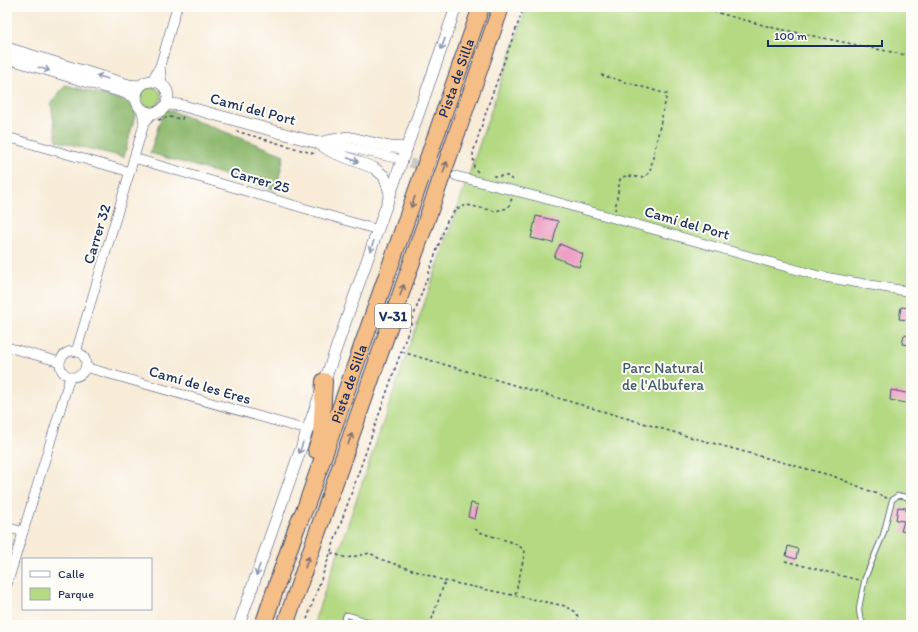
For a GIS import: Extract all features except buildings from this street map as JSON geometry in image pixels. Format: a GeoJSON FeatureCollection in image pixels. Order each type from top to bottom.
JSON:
{"type":"FeatureCollection","features":[{"type":"Feature","properties":{"kind":"highway","name":"Pista de Silla"},"geometry":{"type":"LineString","coordinates":[[263,625],[481,7]]}},
{"type":"Feature","properties":{"kind":"highway","name":"Pista de Silla"},"geometry":{"type":"LineString","coordinates":[[285,625],[501,7]]}},
{"type":"Feature","properties":{"kind":"highway"},"geometry":{"type":"LineString","coordinates":[[296,528],[298,504],[321,436],[324,381]]}},
{"type":"Feature","properties":{"kind":"street"},"geometry":{"type":"LineString","coordinates":[[157,82],[160,66],[177,7]]}},
{"type":"Feature","properties":{"kind":"street"},"geometry":{"type":"LineString","coordinates":[[239,625],[456,7]]}},
{"type":"Feature","properties":{"kind":"street"},"geometry":{"type":"LineString","coordinates":[[7,48],[128,85],[139,86],[143,83],[157,82],[165,87],[168,100],[160,110],[147,111],[138,104],[136,98],[139,86]]}},
{"type":"Feature","properties":{"kind":"street"},"geometry":{"type":"LineString","coordinates":[[7,58],[126,93],[136,98]]}},
{"type":"Feature","properties":{"kind":"street","name":"Camí del Port"},"geometry":{"type":"LineString","coordinates":[[168,100],[180,105],[318,143],[339,145],[395,158]]}},
{"type":"Feature","properties":{"kind":"street","name":"Carrer 32"},"geometry":{"type":"LineString","coordinates":[[76,352],[147,111]]}},
{"type":"Feature","properties":{"kind":"street"},"geometry":{"type":"LineString","coordinates":[[7,136],[130,172]]}},
{"type":"Feature","properties":{"kind":"street","name":"Camí del Port"},"geometry":{"type":"LineString","coordinates":[[318,143],[348,137],[390,147],[407,148]]}},
{"type":"Feature","properties":{"kind":"street","name":"Camí del Port"},"geometry":{"type":"LineString","coordinates":[[318,143],[332,152],[374,168],[384,176],[390,193]]}},
{"type":"Feature","properties":{"kind":"street","name":"Carrer 25"},"geometry":{"type":"LineString","coordinates":[[134,158],[378,230]]}},
{"type":"Feature","properties":{"kind":"street","name":"Camí del Port"},"geometry":{"type":"LineString","coordinates":[[456,176],[515,190],[819,276],[911,292]]}},
{"type":"Feature","properties":{"kind":"street"},"geometry":{"type":"LineString","coordinates":[[7,347],[60,362]]}},
{"type":"Feature","properties":{"kind":"street"},"geometry":{"type":"LineString","coordinates":[[76,352],[83,356],[85,360],[83,372],[76,377],[64,374],[60,362],[64,355],[76,352]]}},
{"type":"Feature","properties":{"kind":"street","name":"Camí de les Eres"},"geometry":{"type":"LineString","coordinates":[[85,367],[307,430]]}},
{"type":"Feature","properties":{"kind":"street"},"geometry":{"type":"LineString","coordinates":[[7,585],[70,376]]}},
{"type":"Feature","properties":{"kind":"street"},"geometry":{"type":"LineString","coordinates":[[7,527],[23,532]]}},
{"type":"Feature","properties":{"kind":"lane"},"geometry":{"type":"LineString","coordinates":[[864,625],[860,617],[859,609],[865,581],[883,535],[892,500],[897,496],[903,496],[911,499]]}},
{"type":"Feature","properties":{"kind":"lane"},"geometry":{"type":"LineString","coordinates":[[342,625],[346,615],[378,625]]}},
{"type":"Feature","properties":{"kind":"path"},"geometry":{"type":"LineString","coordinates":[[480,174],[474,168],[473,153],[489,103],[524,7]]}},
{"type":"Feature","properties":{"kind":"path"},"geometry":{"type":"LineString","coordinates":[[696,7],[774,28],[911,56]]}},
{"type":"Feature","properties":{"kind":"path"},"geometry":{"type":"LineString","coordinates":[[601,75],[667,94],[650,171],[647,176],[643,178],[629,175],[620,179],[613,218]]}},
{"type":"Feature","properties":{"kind":"path"},"geometry":{"type":"LineString","coordinates":[[306,625],[447,221],[456,209],[467,205],[495,211],[508,208],[516,184],[508,176],[491,176]]}},
{"type":"Feature","properties":{"kind":"path"},"geometry":{"type":"LineString","coordinates":[[402,351],[690,437],[833,476],[892,500]]}},
{"type":"Feature","properties":{"kind":"path"},"geometry":{"type":"LineString","coordinates":[[476,529],[516,544],[522,547],[525,552],[515,596]]}},
{"type":"Feature","properties":{"kind":"path"},"geometry":{"type":"LineString","coordinates":[[331,553],[347,558],[370,553],[380,559],[445,581],[569,608],[576,612],[578,617],[578,625]]}},
{"type":"Feature","properties":{"kind":"path"},"geometry":{"type":"LineString","coordinates":[[785,561],[865,581]]}},
{"type":"Feature","properties":{"kind":"path"},"geometry":{"type":"LineString","coordinates":[[430,625],[445,581]]}},
{"type":"Feature","properties":{"kind":"green space","name":"Parc Natural de l'Albufera"},"geometry":{"type":"Polygon","coordinates":[[[527,7],[911,7],[911,625],[313,625],[527,7]]]}},
{"type":"Feature","properties":{"kind":"green space"},"geometry":{"type":"Polygon","coordinates":[[[65,85],[138,104],[124,157],[57,141],[51,104],[65,85]]]}},
{"type":"Feature","properties":{"kind":"green space"},"geometry":{"type":"Polygon","coordinates":[[[151,87],[158,90],[161,97],[158,104],[151,107],[144,104],[141,97],[144,90],[151,87]]]}},
{"type":"Feature","properties":{"kind":"green space"},"geometry":{"type":"Polygon","coordinates":[[[164,108],[284,155],[276,190],[150,153],[164,108]]]}},
{"type":"Feature","properties":{"kind":"tunnel"},"geometry":{"type":"LineString","coordinates":[[397,159],[448,174]]}}]}
